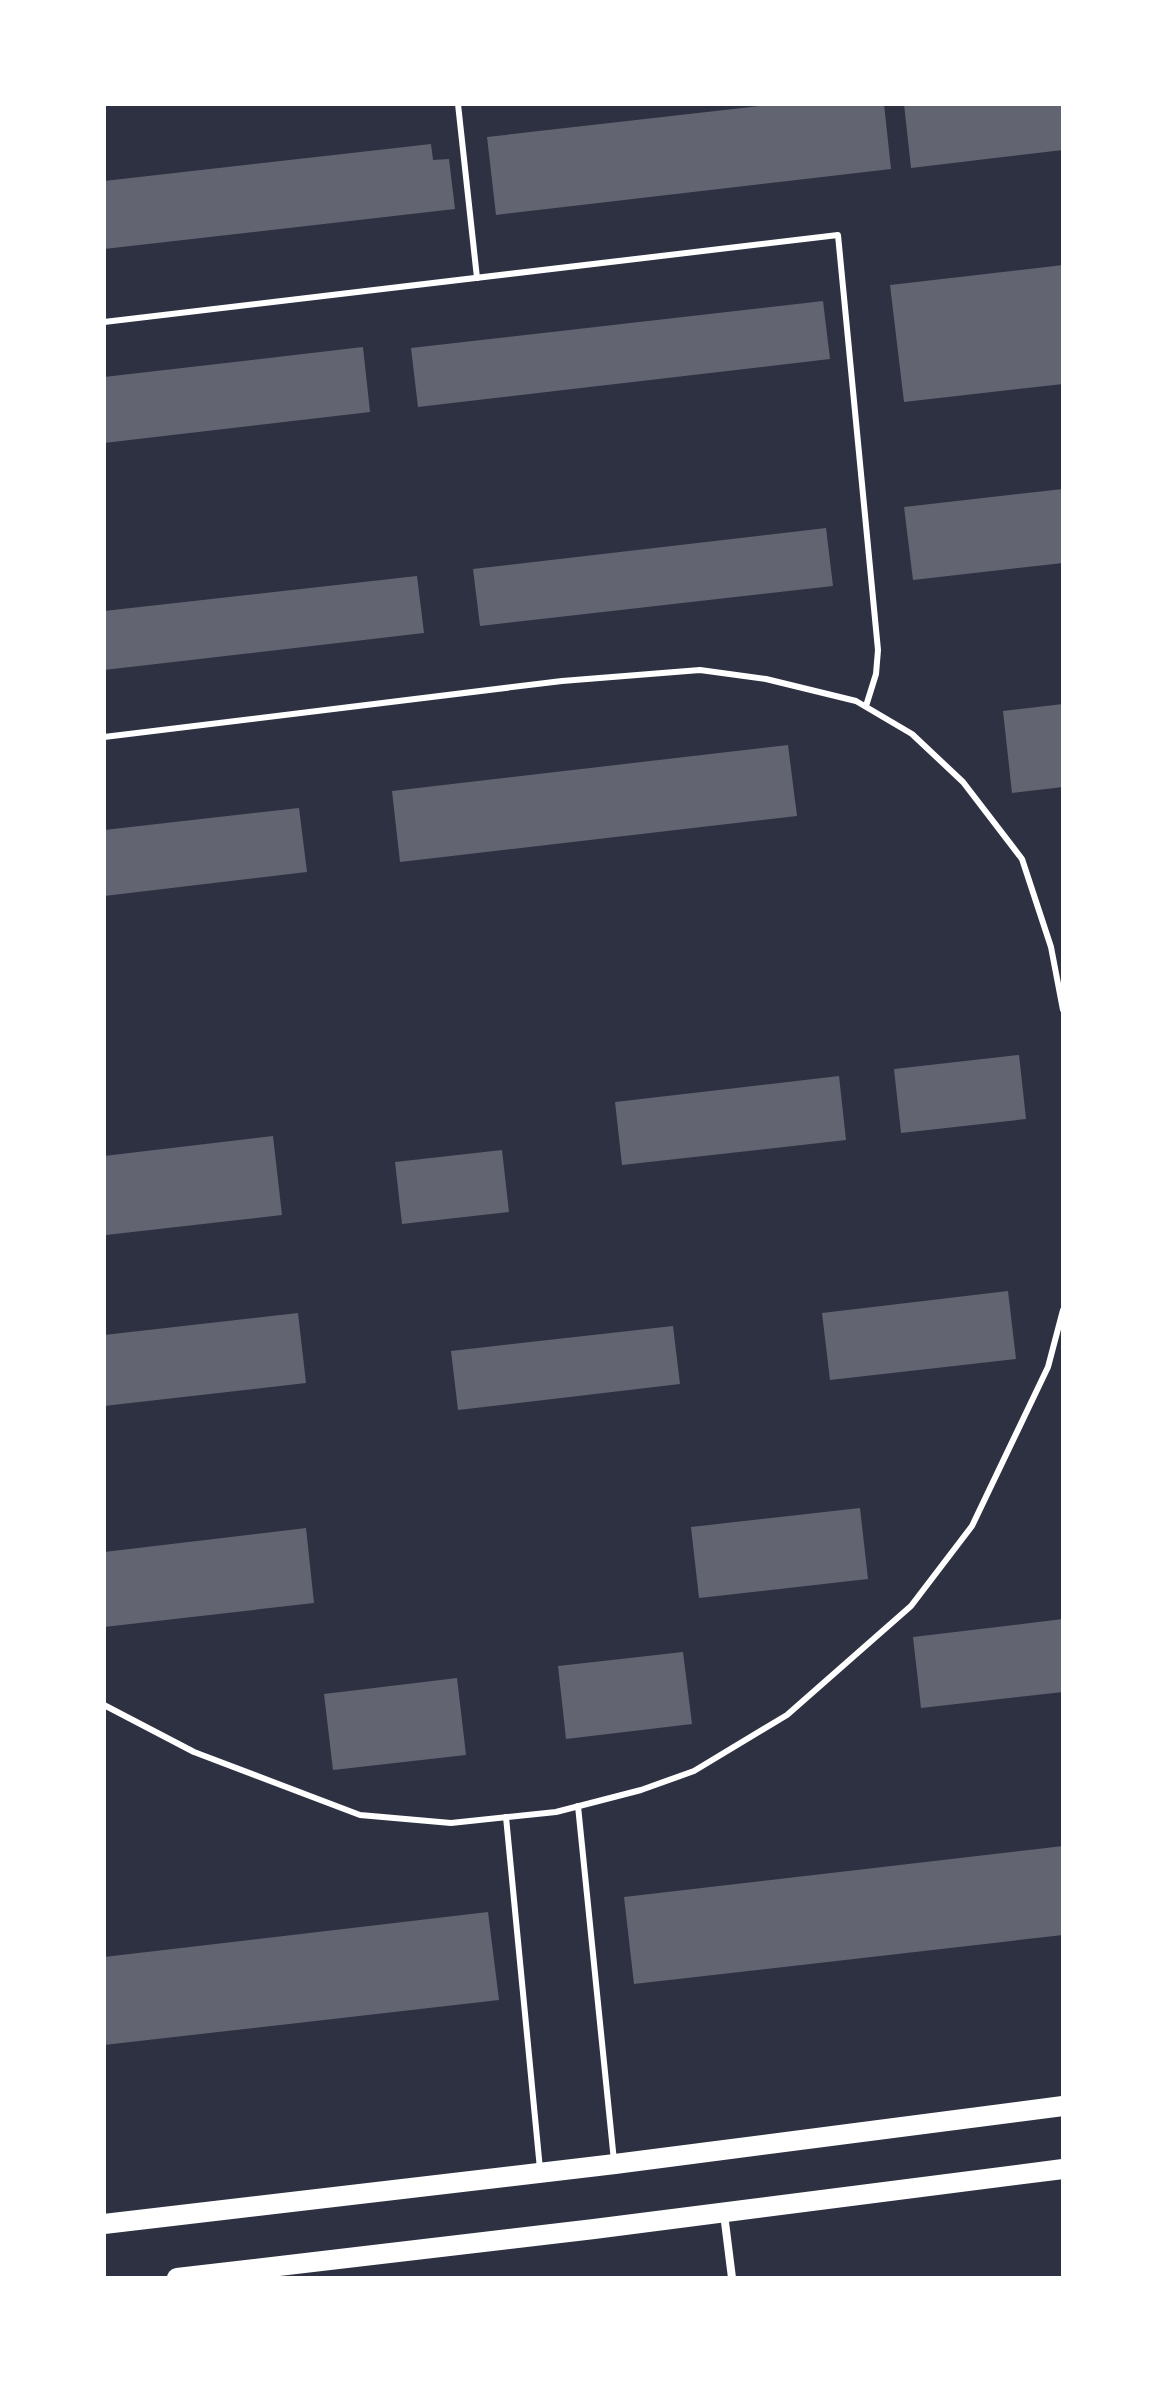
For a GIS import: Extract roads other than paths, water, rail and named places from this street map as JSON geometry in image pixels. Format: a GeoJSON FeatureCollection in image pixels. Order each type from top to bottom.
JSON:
{"type":"FeatureCollection","features":[{"type":"Feature","properties":{"kind":"main road"},"geometry":{"type":"LineString","coordinates":[[104,2224],[615,2164],[1063,2106]]}},
{"type":"Feature","properties":{"kind":"main road"},"geometry":{"type":"LineString","coordinates":[[177,2278],[1063,2169]]}},
{"type":"Feature","properties":{"kind":"street"},"geometry":{"type":"LineString","coordinates":[[724,2213],[732,2278]]}},
{"type":"Feature","properties":{"kind":"lane"},"geometry":{"type":"LineString","coordinates":[[458,104],[477,278]]}},
{"type":"Feature","properties":{"kind":"lane"},"geometry":{"type":"LineString","coordinates":[[104,322],[838,235],[878,650],[876,674],[866,706]]}},
{"type":"Feature","properties":{"kind":"lane"},"geometry":{"type":"LineString","coordinates":[[104,737],[562,681],[700,670],[766,679],[856,701],[912,734],[963,782],[1022,859],[1051,947],[1063,1010]]}},
{"type":"Feature","properties":{"kind":"lane"},"geometry":{"type":"LineString","coordinates":[[104,1705],[194,1752],[360,1815],[451,1823],[556,1812],[694,1771],[787,1715],[911,1606],[972,1526],[1048,1367],[1063,1310]]}},
{"type":"Feature","properties":{"kind":"lane"},"geometry":{"type":"LineString","coordinates":[[578,1806],[615,2164]]}},
{"type":"Feature","properties":{"kind":"lane"},"geometry":{"type":"LineString","coordinates":[[506,1817],[540,2173]]}}]}
